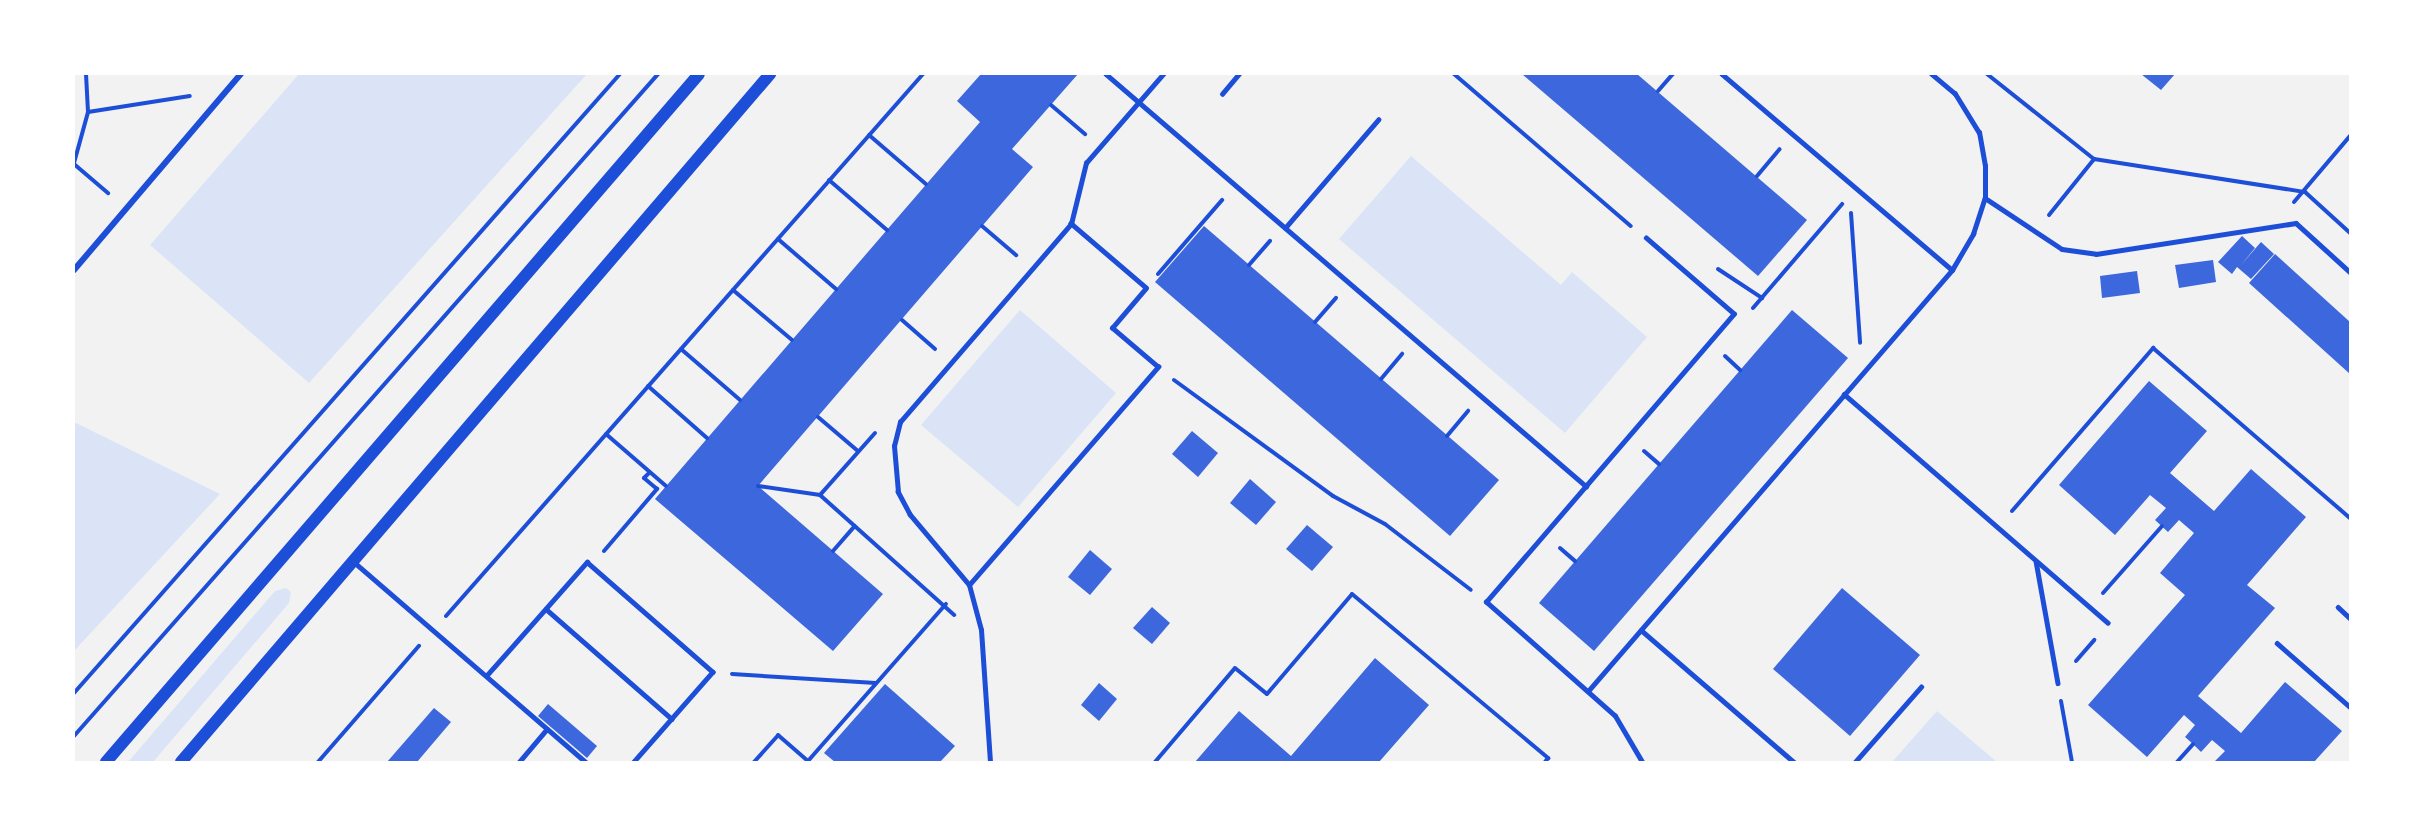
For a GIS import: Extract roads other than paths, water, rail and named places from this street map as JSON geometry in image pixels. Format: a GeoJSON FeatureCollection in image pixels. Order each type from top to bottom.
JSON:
{"type":"FeatureCollection","features":[{"type":"Feature","properties":{"kind":"main road"},"geometry":{"type":"LineString","coordinates":[[106,762],[699,74]]}},
{"type":"Feature","properties":{"kind":"main road"},"geometry":{"type":"LineString","coordinates":[[181,762],[770,74]]}},
{"type":"Feature","properties":{"kind":"street"},"geometry":{"type":"LineString","coordinates":[[74,270],[241,74]]}},
{"type":"Feature","properties":{"kind":"lane"},"geometry":{"type":"LineString","coordinates":[[1106,74],[1586,486]]}},
{"type":"Feature","properties":{"kind":"lane"},"geometry":{"type":"LineString","coordinates":[[990,762],[981,630],[969,585],[910,515],[898,492],[894,446],[900,422],[1071,224],[1086,163],[1163,74]]}},
{"type":"Feature","properties":{"kind":"lane"},"geometry":{"type":"LineString","coordinates":[[1222,94],[1239,74]]}},
{"type":"Feature","properties":{"kind":"lane"},"geometry":{"type":"LineString","coordinates":[[1722,74],[1952,270]]}},
{"type":"Feature","properties":{"kind":"lane"},"geometry":{"type":"LineString","coordinates":[[1589,690],[1952,270],[1973,234],[1984,198],[1985,166],[1979,133],[1955,94],[1931,74]]}},
{"type":"Feature","properties":{"kind":"lane"},"geometry":{"type":"LineString","coordinates":[[1285,228],[1378,120]]}},
{"type":"Feature","properties":{"kind":"lane"},"geometry":{"type":"LineString","coordinates":[[1984,198],[2062,249],[2096,254],[2296,223],[2350,272]]}},
{"type":"Feature","properties":{"kind":"lane"},"geometry":{"type":"LineString","coordinates":[[969,585],[1158,367],[1112,328],[1146,288],[1071,224]]}},
{"type":"Feature","properties":{"kind":"lane"},"geometry":{"type":"LineString","coordinates":[[1642,762],[1616,716],[1486,602],[1734,314],[1646,238]]}},
{"type":"Feature","properties":{"kind":"lane"},"geometry":{"type":"LineString","coordinates":[[1844,394],[2108,623]]}},
{"type":"Feature","properties":{"kind":"lane"},"geometry":{"type":"LineString","coordinates":[[353,561],[586,762]]}},
{"type":"Feature","properties":{"kind":"lane"},"geometry":{"type":"LineString","coordinates":[[2036,561],[2058,683]]}},
{"type":"Feature","properties":{"kind":"lane"},"geometry":{"type":"LineString","coordinates":[[487,675],[587,562],[713,672],[634,762]]}},
{"type":"Feature","properties":{"kind":"lane"},"geometry":{"type":"LineString","coordinates":[[2338,607],[2350,618]]}},
{"type":"Feature","properties":{"kind":"lane"},"geometry":{"type":"LineString","coordinates":[[546,609],[672,719]]}},
{"type":"Feature","properties":{"kind":"lane"},"geometry":{"type":"LineString","coordinates":[[1641,630],[1794,762]]}},
{"type":"Feature","properties":{"kind":"lane"},"geometry":{"type":"LineString","coordinates":[[2277,643],[2350,707]]}},
{"type":"Feature","properties":{"kind":"lane"},"geometry":{"type":"LineString","coordinates":[[1855,762],[1921,687]]}},
{"type":"Feature","properties":{"kind":"lane"},"geometry":{"type":"LineString","coordinates":[[519,762],[548,729]]}}]}
